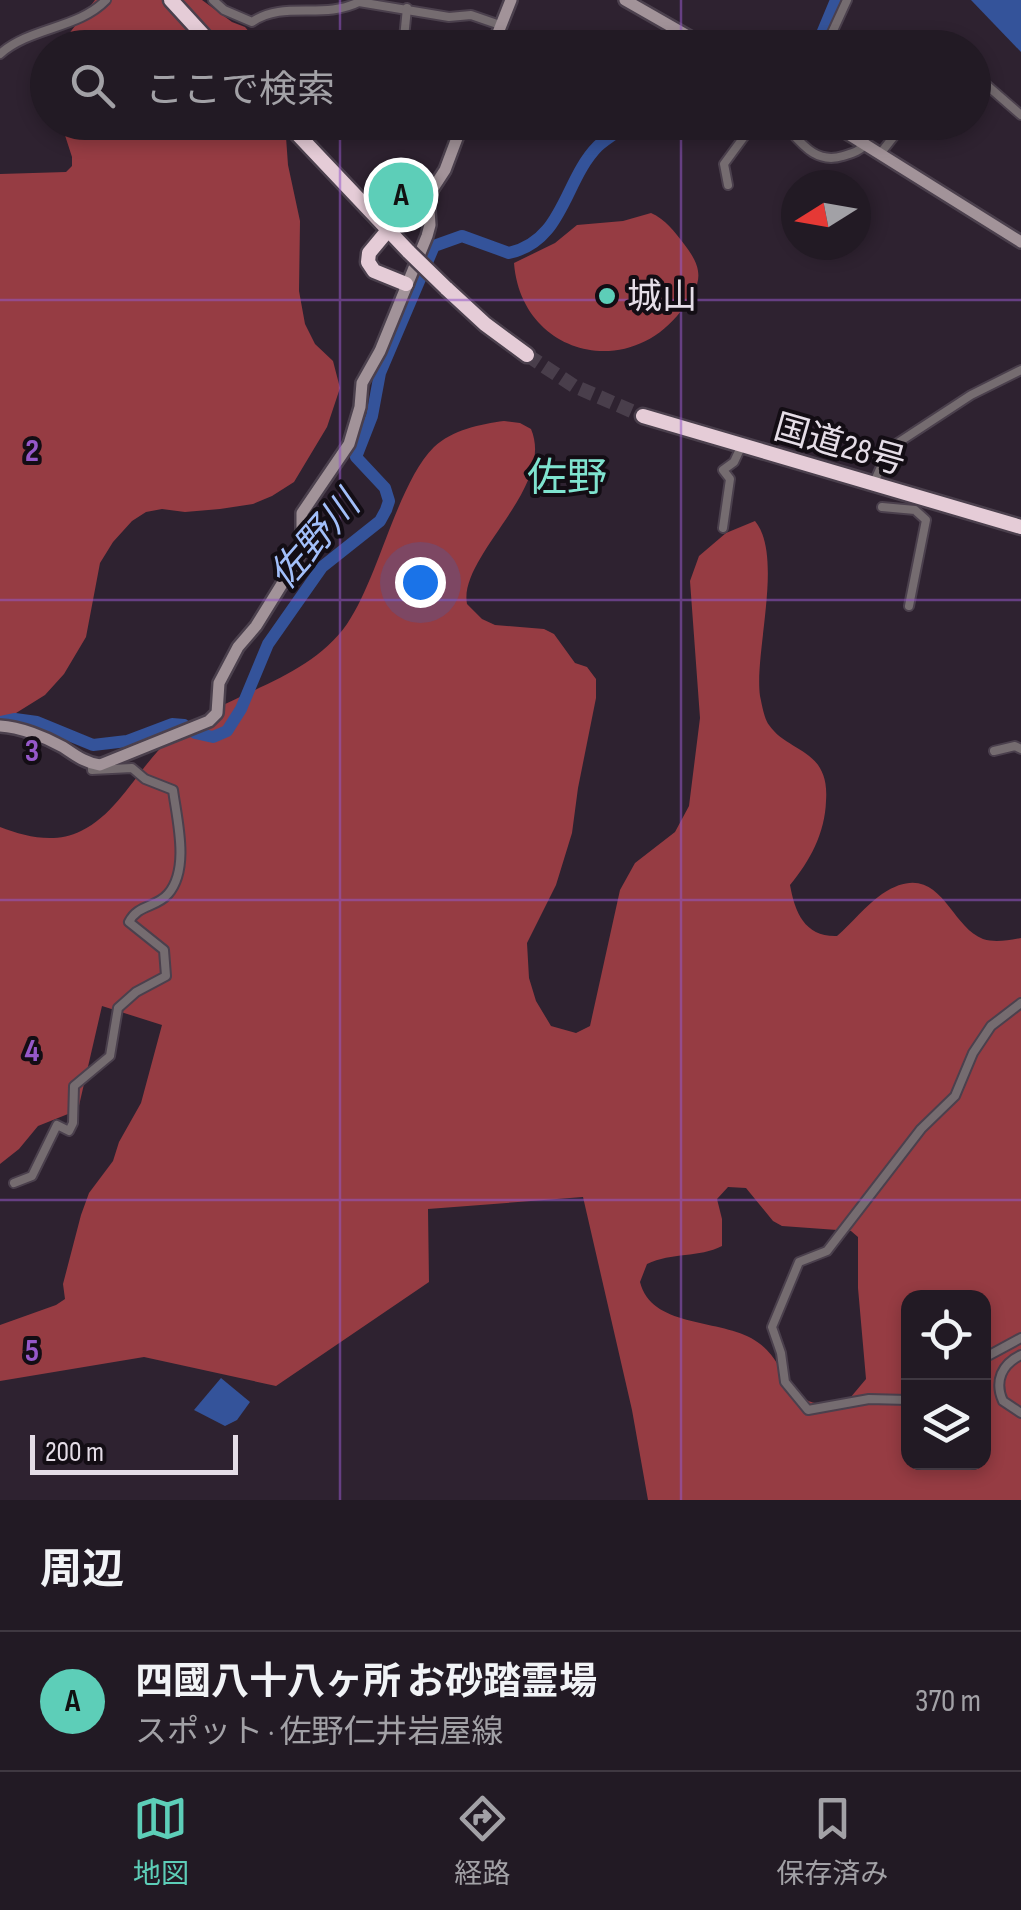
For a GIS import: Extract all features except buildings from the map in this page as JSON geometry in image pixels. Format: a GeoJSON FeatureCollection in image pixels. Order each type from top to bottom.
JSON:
{"type":"FeatureCollection","features":[{"type":"Feature","properties":{"kind":"highway"},"geometry":{"type":"LineString","coordinates":[[171,0],[198,30]]}},
{"type":"Feature","properties":{"kind":"highway"},"geometry":{"type":"LineString","coordinates":[[303,140],[446,288],[527,355]]}},
{"type":"Feature","properties":{"kind":"highway"},"geometry":{"type":"LineString","coordinates":[[389,229],[369,252],[368,262],[374,271],[406,284]]}},
{"type":"Feature","properties":{"kind":"highway","name":"国道28号"},"geometry":{"type":"LineString","coordinates":[[643,416],[1021,527]]}},
{"type":"Feature","properties":{"kind":"main road"},"geometry":{"type":"LineString","coordinates":[[499,30],[511,0]]}},
{"type":"Feature","properties":{"kind":"main road"},"geometry":{"type":"LineString","coordinates":[[625,0],[679,30]]}},
{"type":"Feature","properties":{"kind":"main road"},"geometry":{"type":"LineString","coordinates":[[0,726],[22,729],[92,764],[107,764],[197,726],[217,713],[218,684],[302,550],[302,514],[346,451],[360,406],[362,383],[380,351],[430,226],[428,196],[445,170],[456,140]]}},
{"type":"Feature","properties":{"kind":"main road"},"geometry":{"type":"LineString","coordinates":[[858,140],[1021,242]]}},
{"type":"Feature","properties":{"kind":"street"},"geometry":{"type":"LineString","coordinates":[[45,30],[88,14],[106,0]]}},
{"type":"Feature","properties":{"kind":"street"},"geometry":{"type":"LineString","coordinates":[[213,0],[224,10],[252,22],[270,9],[324,10],[348,7],[358,1],[393,3],[449,17],[471,14],[500,26]]}},
{"type":"Feature","properties":{"kind":"street"},"geometry":{"type":"LineString","coordinates":[[833,30],[847,0]]}},
{"type":"Feature","properties":{"kind":"street"},"geometry":{"type":"LineString","coordinates":[[405,30],[407,8]]}},
{"type":"Feature","properties":{"kind":"street"},"geometry":{"type":"LineString","coordinates":[[668,23],[674,30]]}},
{"type":"Feature","properties":{"kind":"street"},"geometry":{"type":"LineString","coordinates":[[0,54],[30,35]]}},
{"type":"Feature","properties":{"kind":"street"},"geometry":{"type":"LineString","coordinates":[[991,89],[1021,115]]}},
{"type":"Feature","properties":{"kind":"street"},"geometry":{"type":"LineString","coordinates":[[728,185],[724,164],[742,140]]}},
{"type":"Feature","properties":{"kind":"street"},"geometry":{"type":"LineString","coordinates":[[801,140],[818,157],[834,159],[858,152],[864,144]]}},
{"type":"Feature","properties":{"kind":"street"},"geometry":{"type":"LineString","coordinates":[[880,154],[891,140]]}},
{"type":"Feature","properties":{"kind":"street"},"geometry":{"type":"LineString","coordinates":[[874,486],[880,469],[894,461],[893,446],[971,395],[1021,370]]}},
{"type":"Feature","properties":{"kind":"street"},"geometry":{"type":"LineString","coordinates":[[723,528],[730,479],[724,470],[734,462],[741,447]]}},
{"type":"Feature","properties":{"kind":"street"},"geometry":{"type":"LineString","coordinates":[[882,507],[915,510],[926,520],[909,606]]}},
{"type":"Feature","properties":{"kind":"street"},"geometry":{"type":"LineString","coordinates":[[994,751],[1015,746],[1021,749]]}},
{"type":"Feature","properties":{"kind":"street"},"geometry":{"type":"LineString","coordinates":[[14,1183],[32,1176],[57,1126],[69,1130],[73,1123],[74,1086],[110,1056],[118,1008],[136,992],[166,976],[164,950],[128,922],[134,912],[167,895],[178,873],[180,856],[173,790],[146,779],[132,768],[92,770],[92,764]]}},
{"type":"Feature","properties":{"kind":"street"},"geometry":{"type":"LineString","coordinates":[[901,1400],[868,1400],[808,1410],[786,1382],[781,1353],[773,1336],[774,1317],[799,1262],[827,1251],[921,1130],[954,1096],[991,1026],[1021,1003]]}},
{"type":"Feature","properties":{"kind":"street"},"geometry":{"type":"LineString","coordinates":[[991,1354],[1021,1338]]}},
{"type":"Feature","properties":{"kind":"street"},"geometry":{"type":"LineString","coordinates":[[1021,1355],[1006,1365],[998,1383],[1003,1400],[1021,1413]]}},
{"type":"Feature","properties":{"kind":"shaded area"},"geometry":{"type":"Polygon","coordinates":[[[95,0],[202,0],[248,30],[72,30],[95,0]]]}},
{"type":"Feature","properties":{"kind":"shaded area"},"geometry":{"type":"Polygon","coordinates":[[[66,140],[286,140],[300,221],[299,291],[305,324],[315,344],[333,361],[340,388],[327,427],[294,482],[253,504],[185,512],[162,509],[146,512],[132,521],[100,563],[86,637],[64,674],[45,695],[0,723],[0,174],[66,172],[72,166],[66,140]]]}},
{"type":"Feature","properties":{"kind":"shaded area"},"geometry":{"type":"Polygon","coordinates":[[[651,213],[677,235],[698,271],[697,286],[688,302],[659,333],[633,346],[606,351],[580,348],[556,337],[535,319],[521,294],[514,263],[555,243],[577,225],[623,221],[651,213]]]}},
{"type":"Feature","properties":{"kind":"shaded area"},"geometry":{"type":"Polygon","coordinates":[[[504,421],[520,423],[531,429],[535,451],[519,498],[468,585],[467,604],[495,625],[544,629],[554,634],[575,663],[587,667],[596,679],[572,833],[556,885],[527,943],[529,978],[536,1001],[551,1026],[576,1033],[590,1026],[620,890],[635,863],[675,832],[689,806],[700,718],[690,581],[699,556],[726,533],[755,521],[763,537],[768,580],[759,677],[763,711],[777,734],[815,761],[825,784],[825,813],[819,835],[790,885],[803,921],[817,932],[837,936],[882,894],[902,884],[917,883],[941,897],[971,932],[983,939],[1021,938],[1021,1500],[648,1500],[632,1410],[583,1197],[428,1209],[429,1282],[276,1386],[144,1357],[0,1381],[0,1325],[65,1299],[63,1284],[81,1215],[89,1193],[113,1161],[141,1103],[162,1025],[102,1006],[78,1110],[38,1126],[0,1164],[0,827],[40,838],[81,831],[107,813],[159,750],[191,723],[287,674],[330,644],[358,604],[421,463],[434,447],[467,429],[504,421]],[[728,1187],[717,1199],[722,1246],[647,1264],[640,1282],[646,1297],[657,1307],[686,1320],[751,1338],[765,1348],[797,1393],[808,1400],[845,1404],[866,1379],[858,1237],[851,1231],[782,1226],[773,1221],[746,1188],[728,1187]]]}},
{"type":"Feature","properties":{"kind":"water"},"geometry":{"type":"Polygon","coordinates":[[[971,0],[1021,0],[1021,52],[971,0]]]}},
{"type":"Feature","properties":{"kind":"water"},"geometry":{"type":"Polygon","coordinates":[[[221,1378],[250,1402],[237,1420],[225,1426],[194,1410],[221,1378]]]}},
{"type":"Feature","properties":{"kind":"waterway","name":"佐野川"},"geometry":{"type":"LineString","coordinates":[[824,30],[836,0]]}},
{"type":"Feature","properties":{"kind":"waterway","name":"佐野川"},"geometry":{"type":"LineString","coordinates":[[0,722],[37,722],[93,745],[127,741],[172,724],[213,737],[227,731],[241,709],[268,644],[322,567],[380,521],[386,510],[389,501],[385,488],[356,457],[372,416],[380,373],[434,246],[462,236],[509,253],[527,246],[552,223],[587,160],[606,140]]}},
{"type":"Feature","properties":{"kind":"tunnel"},"geometry":{"type":"LineString","coordinates":[[527,355],[574,386],[643,416]]}},
{"type":"Feature","properties":{"kind":"place","name":"四國八十八ヶ所 お砂踏霊場"},"geometry":{"type":"Point","coordinates":[401,195]}},
{"type":"Feature","properties":{"kind":"place","name":"城山"},"geometry":{"type":"Point","coordinates":[607,296]}},
{"type":"Feature","properties":{"kind":"district","name":"佐野"},"geometry":{"type":"Point","coordinates":[567,477]}}]}
